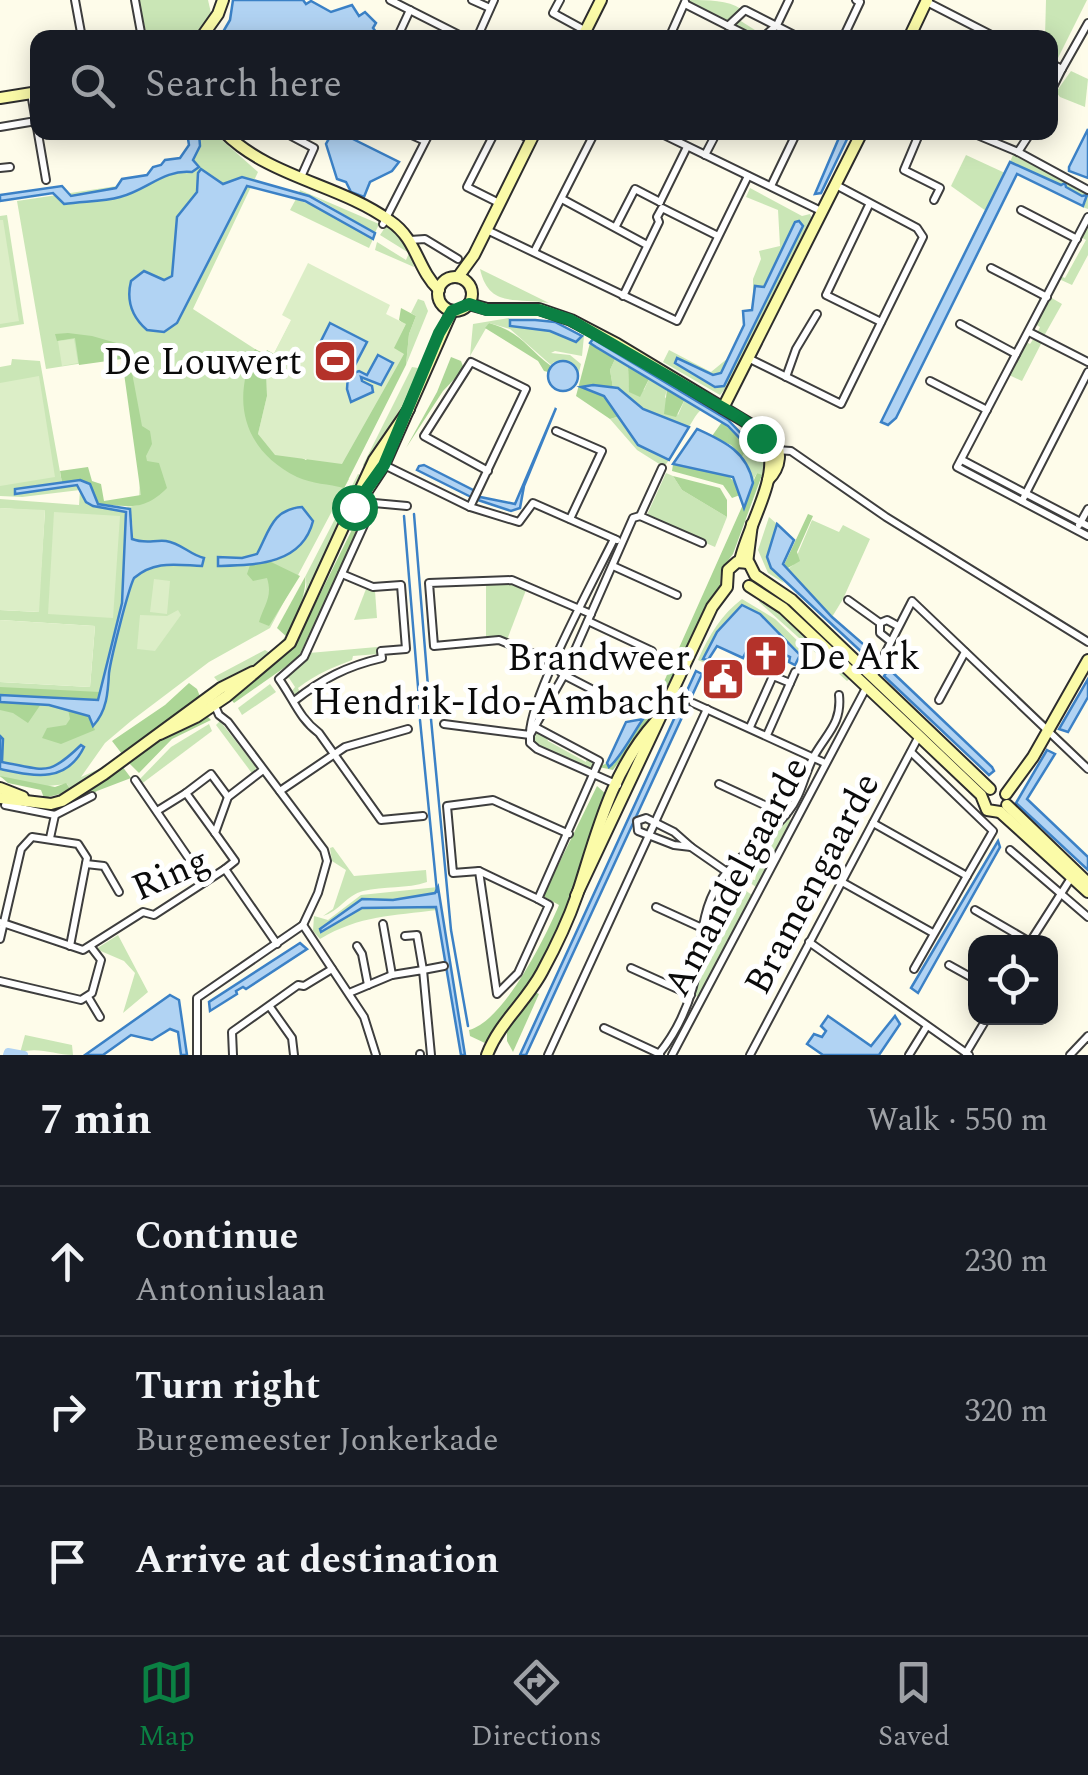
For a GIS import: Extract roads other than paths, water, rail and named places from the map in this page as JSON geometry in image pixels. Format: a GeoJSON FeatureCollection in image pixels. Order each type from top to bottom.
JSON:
{"type":"FeatureCollection","features":[{"type":"Feature","properties":{"kind":"main road"},"geometry":{"type":"LineString","coordinates":[[207,30],[223,0]]}},
{"type":"Feature","properties":{"kind":"main road"},"geometry":{"type":"LineString","coordinates":[[586,30],[601,0]]}},
{"type":"Feature","properties":{"kind":"main road"},"geometry":{"type":"LineString","coordinates":[[912,30],[926,1]]}},
{"type":"Feature","properties":{"kind":"main road"},"geometry":{"type":"LineString","coordinates":[[0,98],[30,93]]}},
{"type":"Feature","properties":{"kind":"main road"},"geometry":{"type":"LineString","coordinates":[[234,140],[251,154],[385,221],[410,240],[422,264],[442,285]]}},
{"type":"Feature","properties":{"kind":"main road"},"geometry":{"type":"LineString","coordinates":[[442,285],[462,279],[532,140]]}},
{"type":"Feature","properties":{"kind":"main road"},"geometry":{"type":"LineString","coordinates":[[726,409],[858,140]]}},
{"type":"Feature","properties":{"kind":"main road"},"geometry":{"type":"LineString","coordinates":[[462,279],[471,301]]}},
{"type":"Feature","properties":{"kind":"main road"},"geometry":{"type":"LineString","coordinates":[[442,285],[439,300],[448,309]]}},
{"type":"Feature","properties":{"kind":"main road"},"geometry":{"type":"LineString","coordinates":[[448,309],[471,301],[496,309],[539,310],[570,320],[758,430],[774,451],[768,480],[746,533],[744,562],[752,580]]}},
{"type":"Feature","properties":{"kind":"main road"},"geometry":{"type":"LineString","coordinates":[[3,801],[50,804],[77,794],[160,734],[263,668],[296,633],[354,507],[410,409],[448,309]]}},
{"type":"Feature","properties":{"kind":"main road"},"geometry":{"type":"LineString","coordinates":[[732,584],[728,570],[744,562]]}},
{"type":"Feature","properties":{"kind":"main road"},"geometry":{"type":"LineString","coordinates":[[487,1055],[542,972],[712,607],[732,584],[752,580],[792,600],[919,736],[998,798],[1088,892]]}},
{"type":"Feature","properties":{"kind":"main road"},"geometry":{"type":"LineString","coordinates":[[998,798],[1019,776],[1088,660]]}},
{"type":"Feature","properties":{"kind":"main road"},"geometry":{"type":"LineString","coordinates":[[869,683],[1088,882]]}},
{"type":"Feature","properties":{"kind":"main road"},"geometry":{"type":"LineString","coordinates":[[576,896],[588,851],[615,784],[636,744],[660,717]]}},
{"type":"Feature","properties":{"kind":"main road"},"geometry":{"type":"LineString","coordinates":[[0,788],[33,801]]}},
{"type":"Feature","properties":{"kind":"street"},"geometry":{"type":"LineString","coordinates":[[76,0],[81,30]]}},
{"type":"Feature","properties":{"kind":"street"},"geometry":{"type":"LineString","coordinates":[[135,0],[141,30]]}},
{"type":"Feature","properties":{"kind":"street"},"geometry":{"type":"LineString","coordinates":[[390,0],[449,30]]}},
{"type":"Feature","properties":{"kind":"street"},"geometry":{"type":"LineString","coordinates":[[472,0],[492,4],[481,30]]}},
{"type":"Feature","properties":{"kind":"street"},"geometry":{"type":"LineString","coordinates":[[560,0],[554,13],[578,30]]}},
{"type":"Feature","properties":{"kind":"street"},"geometry":{"type":"LineString","coordinates":[[728,26],[750,0]]}},
{"type":"Feature","properties":{"kind":"street"},"geometry":{"type":"LineString","coordinates":[[770,30],[790,0]]}},
{"type":"Feature","properties":{"kind":"street"},"geometry":{"type":"LineString","coordinates":[[847,30],[860,2],[856,0]]}},
{"type":"Feature","properties":{"kind":"street"},"geometry":{"type":"LineString","coordinates":[[926,1],[973,30]]}},
{"type":"Feature","properties":{"kind":"street"},"geometry":{"type":"LineString","coordinates":[[673,30],[685,2],[736,30]]}},
{"type":"Feature","properties":{"kind":"street"},"geometry":{"type":"LineString","coordinates":[[401,30],[410,10]]}},
{"type":"Feature","properties":{"kind":"street"},"geometry":{"type":"LineString","coordinates":[[745,10],[783,30]]}},
{"type":"Feature","properties":{"kind":"street"},"geometry":{"type":"LineString","coordinates":[[1058,77],[1088,22]]}},
{"type":"Feature","properties":{"kind":"street"},"geometry":{"type":"LineString","coordinates":[[1058,67],[1062,69]]}},
{"type":"Feature","properties":{"kind":"street"},"geometry":{"type":"LineString","coordinates":[[0,127],[30,122]]}},
{"type":"Feature","properties":{"kind":"street"},"geometry":{"type":"LineString","coordinates":[[39,140],[46,180]]}},
{"type":"Feature","properties":{"kind":"street"},"geometry":{"type":"LineString","coordinates":[[299,140],[314,148],[301,178]]}},
{"type":"Feature","properties":{"kind":"street"},"geometry":{"type":"LineString","coordinates":[[491,140],[467,187],[500,204]]}},
{"type":"Feature","properties":{"kind":"street"},"geometry":{"type":"LineString","coordinates":[[534,252],[591,140]]}},
{"type":"Feature","properties":{"kind":"street"},"geometry":{"type":"LineString","coordinates":[[674,140],[823,212]]}},
{"type":"Feature","properties":{"kind":"street"},"geometry":{"type":"LineString","coordinates":[[705,155],[713,140]]}},
{"type":"Feature","properties":{"kind":"street"},"geometry":{"type":"LineString","coordinates":[[771,186],[793,140]]}},
{"type":"Feature","properties":{"kind":"street"},"geometry":{"type":"LineString","coordinates":[[917,140],[904,170],[940,188],[934,200]]}},
{"type":"Feature","properties":{"kind":"street"},"geometry":{"type":"LineString","coordinates":[[989,140],[1088,190]]}},
{"type":"Feature","properties":{"kind":"street"},"geometry":{"type":"LineString","coordinates":[[1018,152],[1026,140]]}},
{"type":"Feature","properties":{"kind":"street"},"geometry":{"type":"LineString","coordinates":[[385,221],[425,141]]}},
{"type":"Feature","properties":{"kind":"street"},"geometry":{"type":"LineString","coordinates":[[623,296],[659,222],[661,205],[687,146]]}},
{"type":"Feature","properties":{"kind":"street"},"geometry":{"type":"LineString","coordinates":[[0,168],[10,167]]}},
{"type":"Feature","properties":{"kind":"street"},"geometry":{"type":"LineString","coordinates":[[487,230],[677,321],[748,176]]}},
{"type":"Feature","properties":{"kind":"street"},"geometry":{"type":"LineString","coordinates":[[750,359],[841,404],[923,237],[919,230],[836,186]]}},
{"type":"Feature","properties":{"kind":"street"},"geometry":{"type":"LineString","coordinates":[[616,226],[635,190],[718,236]]}},
{"type":"Feature","properties":{"kind":"street"},"geometry":{"type":"LineString","coordinates":[[562,200],[648,246]]}},
{"type":"Feature","properties":{"kind":"street"},"geometry":{"type":"LineString","coordinates":[[869,205],[826,295],[881,322]]}},
{"type":"Feature","properties":{"kind":"street"},"geometry":{"type":"LineString","coordinates":[[1021,210],[1077,239]]}},
{"type":"Feature","properties":{"kind":"street"},"geometry":{"type":"LineString","coordinates":[[1088,217],[960,464],[1082,526],[1088,536]]}},
{"type":"Feature","properties":{"kind":"street"},"geometry":{"type":"LineString","coordinates":[[410,240],[425,239],[458,259]]}},
{"type":"Feature","properties":{"kind":"street"},"geometry":{"type":"LineString","coordinates":[[991,268],[1046,298]]}},
{"type":"Feature","properties":{"kind":"street"},"geometry":{"type":"LineString","coordinates":[[786,377],[796,349],[817,314]]}},
{"type":"Feature","properties":{"kind":"street"},"geometry":{"type":"LineString","coordinates":[[960,324],[1016,354]]}},
{"type":"Feature","properties":{"kind":"street"},"geometry":{"type":"LineString","coordinates":[[1028,332],[1088,362]]}},
{"type":"Feature","properties":{"kind":"street"},"geometry":{"type":"LineString","coordinates":[[470,507],[488,471],[526,389],[471,362],[424,436],[488,471]]}},
{"type":"Feature","properties":{"kind":"street"},"geometry":{"type":"LineString","coordinates":[[1024,498],[1088,372]]}},
{"type":"Feature","properties":{"kind":"street"},"geometry":{"type":"LineString","coordinates":[[930,381],[987,410]]}},
{"type":"Feature","properties":{"kind":"street"},"geometry":{"type":"LineString","coordinates":[[556,431],[602,452],[570,519]]}},
{"type":"Feature","properties":{"kind":"street"},"geometry":{"type":"LineString","coordinates":[[774,451],[792,452],[886,517],[1088,642]]}},
{"type":"Feature","properties":{"kind":"street"},"geometry":{"type":"LineString","coordinates":[[379,462],[470,507],[519,522],[533,503],[618,541]]}},
{"type":"Feature","properties":{"kind":"street"},"geometry":{"type":"LineString","coordinates":[[640,516],[662,468]]}},
{"type":"Feature","properties":{"kind":"street"},"geometry":{"type":"LineString","coordinates":[[407,506],[374,503],[304,658],[279,679],[308,728],[319,734],[381,820],[422,816]]}},
{"type":"Feature","properties":{"kind":"street"},"geometry":{"type":"LineString","coordinates":[[1082,526],[1088,509]]}},
{"type":"Feature","properties":{"kind":"street"},"geometry":{"type":"LineString","coordinates":[[532,731],[530,723],[579,610],[633,518],[640,516],[702,544]]}},
{"type":"Feature","properties":{"kind":"street"},"geometry":{"type":"LineString","coordinates":[[618,541],[613,566],[564,674],[532,731],[530,744],[628,790]]}},
{"type":"Feature","properties":{"kind":"street"},"geometry":{"type":"LineString","coordinates":[[613,566],[677,595]]}},
{"type":"Feature","properties":{"kind":"street"},"geometry":{"type":"LineString","coordinates":[[294,700],[350,666],[382,658],[381,651],[406,649],[402,585],[372,587],[342,574]]}},
{"type":"Feature","properties":{"kind":"street"},"geometry":{"type":"LineString","coordinates":[[626,707],[564,674],[555,664],[500,640],[434,646],[429,584],[508,579],[520,582],[652,651]]}},
{"type":"Feature","properties":{"kind":"street"},"geometry":{"type":"LineString","coordinates":[[848,600],[880,623]]}},
{"type":"Feature","properties":{"kind":"street"},"geometry":{"type":"LineString","coordinates":[[880,623],[887,620],[898,626],[912,601],[1088,769]]}},
{"type":"Feature","properties":{"kind":"street"},"geometry":{"type":"LineString","coordinates":[[880,623],[880,633],[891,641]]}},
{"type":"Feature","properties":{"kind":"street","name":"Amandelgaarde"},"geometry":{"type":"LineString","coordinates":[[672,1055],[898,626]]}},
{"type":"Feature","properties":{"kind":"street"},"geometry":{"type":"LineString","coordinates":[[938,700],[965,652]]}},
{"type":"Feature","properties":{"kind":"street"},"geometry":{"type":"LineString","coordinates":[[767,735],[794,672]]}},
{"type":"Feature","properties":{"kind":"street"},"geometry":{"type":"LineString","coordinates":[[750,727],[773,676],[790,683]]}},
{"type":"Feature","properties":{"kind":"street"},"geometry":{"type":"LineString","coordinates":[[840,694],[840,717],[848,722]]}},
{"type":"Feature","properties":{"kind":"street"},"geometry":{"type":"LineString","coordinates":[[198,1055],[197,998],[303,925],[326,861],[324,850],[219,715],[212,700]]}},
{"type":"Feature","properties":{"kind":"street"},"geometry":{"type":"LineString","coordinates":[[693,703],[825,764]]}},
{"type":"Feature","properties":{"kind":"street"},"geometry":{"type":"LineString","coordinates":[[548,1055],[707,709]]}},
{"type":"Feature","properties":{"kind":"street","name":"Amandelgaarde"},"geometry":{"type":"LineString","coordinates":[[659,1054],[682,1020],[691,995],[709,902],[727,872],[786,814],[802,792],[814,758],[840,717]]}},
{"type":"Feature","properties":{"kind":"street"},"geometry":{"type":"LineString","coordinates":[[444,724],[532,731],[599,762],[538,899]]}},
{"type":"Feature","properties":{"kind":"street"},"geometry":{"type":"LineString","coordinates":[[280,792],[332,754],[377,735],[408,728]]}},
{"type":"Feature","properties":{"kind":"street","name":"Bramengaarde"},"geometry":{"type":"LineString","coordinates":[[750,1055],[919,736]]}},
{"type":"Feature","properties":{"kind":"street"},"geometry":{"type":"LineString","coordinates":[[911,752],[992,831],[914,969]]}},
{"type":"Feature","properties":{"kind":"street"},"geometry":{"type":"LineString","coordinates":[[215,834],[228,797],[264,770]]}},
{"type":"Feature","properties":{"kind":"street"},"geometry":{"type":"LineString","coordinates":[[158,811],[211,774],[228,797]]}},
{"type":"Feature","properties":{"kind":"street"},"geometry":{"type":"LineString","coordinates":[[136,780],[205,882]]}},
{"type":"Feature","properties":{"kind":"street"},"geometry":{"type":"LineString","coordinates":[[718,784],[786,814]]}},
{"type":"Feature","properties":{"kind":"street"},"geometry":{"type":"LineString","coordinates":[[186,793],[235,861],[225,869]]}},
{"type":"Feature","properties":{"kind":"street"},"geometry":{"type":"LineString","coordinates":[[3,801],[55,814],[92,796]]}},
{"type":"Feature","properties":{"kind":"street"},"geometry":{"type":"LineString","coordinates":[[475,871],[497,994],[518,973],[549,904],[475,871],[453,873],[447,806],[493,800],[568,834]]}},
{"type":"Feature","properties":{"kind":"street"},"geometry":{"type":"LineString","coordinates":[[50,838],[55,814]]}},
{"type":"Feature","properties":{"kind":"street"},"geometry":{"type":"LineString","coordinates":[[691,846],[674,846],[648,836],[638,830],[637,821],[646,818],[674,832],[727,872]]}},
{"type":"Feature","properties":{"kind":"street"},"geometry":{"type":"LineString","coordinates":[[872,822],[967,876]]}},
{"type":"Feature","properties":{"kind":"street"},"geometry":{"type":"LineString","coordinates":[[0,939],[21,849],[32,837],[50,838],[78,844],[87,858],[70,946]]}},
{"type":"Feature","properties":{"kind":"street"},"geometry":{"type":"LineString","coordinates":[[1010,850],[1088,917]]}},
{"type":"Feature","properties":{"kind":"street"},"geometry":{"type":"LineString","coordinates":[[86,864],[104,866],[119,892]]}},
{"type":"Feature","properties":{"kind":"street","name":"Ring"},"geometry":{"type":"LineString","coordinates":[[90,947],[144,912],[154,915],[225,869],[277,944]]}},
{"type":"Feature","properties":{"kind":"street"},"geometry":{"type":"LineString","coordinates":[[1035,935],[1072,877]]}},
{"type":"Feature","properties":{"kind":"street"},"geometry":{"type":"LineString","coordinates":[[842,882],[934,934]]}},
{"type":"Feature","properties":{"kind":"street"},"geometry":{"type":"LineString","coordinates":[[656,907],[702,928]]}},
{"type":"Feature","properties":{"kind":"street"},"geometry":{"type":"LineString","coordinates":[[975,910],[1018,935]]}},
{"type":"Feature","properties":{"kind":"street"},"geometry":{"type":"LineString","coordinates":[[0,981],[81,1000],[92,994],[100,960],[90,947],[83,950],[2,923]]}},
{"type":"Feature","properties":{"kind":"street"},"geometry":{"type":"LineString","coordinates":[[383,924],[392,975]]}},
{"type":"Feature","properties":{"kind":"street"},"geometry":{"type":"LineString","coordinates":[[303,925],[350,992],[364,1017],[376,1055]]}},
{"type":"Feature","properties":{"kind":"street"},"geometry":{"type":"LineString","coordinates":[[405,936],[417,935],[430,1052]]}},
{"type":"Feature","properties":{"kind":"street"},"geometry":{"type":"LineString","coordinates":[[809,942],[968,1054],[982,1025]]}},
{"type":"Feature","properties":{"kind":"street"},"geometry":{"type":"LineString","coordinates":[[357,946],[368,984]]}},
{"type":"Feature","properties":{"kind":"street"},"geometry":{"type":"LineString","coordinates":[[311,965],[318,977]]}},
{"type":"Feature","properties":{"kind":"street"},"geometry":{"type":"LineString","coordinates":[[949,965],[968,976]]}},
{"type":"Feature","properties":{"kind":"street"},"geometry":{"type":"LineString","coordinates":[[350,992],[392,975],[444,966]]}},
{"type":"Feature","properties":{"kind":"street"},"geometry":{"type":"LineString","coordinates":[[631,968],[691,995]]}},
{"type":"Feature","properties":{"kind":"street"},"geometry":{"type":"LineString","coordinates":[[233,1055],[232,1032],[298,985],[304,986],[332,969]]}},
{"type":"Feature","properties":{"kind":"street"},"geometry":{"type":"LineString","coordinates":[[88,997],[100,1017]]}},
{"type":"Feature","properties":{"kind":"street"},"geometry":{"type":"LineString","coordinates":[[270,1006],[292,1038],[294,1055]]}},
{"type":"Feature","properties":{"kind":"street"},"geometry":{"type":"LineString","coordinates":[[909,1055],[927,1026]]}},
{"type":"Feature","properties":{"kind":"street"},"geometry":{"type":"LineString","coordinates":[[604,1028],[659,1054]]}},
{"type":"Feature","properties":{"kind":"street"},"geometry":{"type":"LineString","coordinates":[[1070,1055],[1088,1036]]}},
{"type":"Feature","properties":{"kind":"water"},"geometry":{"type":"Polygon","coordinates":[[[233,0],[303,0],[331,12],[352,5],[359,16],[365,12],[376,23],[375,30],[224,30],[233,0]]]}},
{"type":"Feature","properties":{"kind":"water"},"geometry":{"type":"Polygon","coordinates":[[[1088,129],[1088,178],[1069,171],[1069,167],[1088,129]]]}},
{"type":"Feature","properties":{"kind":"water"},"geometry":{"type":"Polygon","coordinates":[[[188,140],[200,140],[193,160],[199,167],[164,177],[130,194],[64,204],[53,193],[0,201],[0,195],[62,186],[71,196],[116,188],[122,179],[147,175],[165,160],[180,158],[188,140]]]}},
{"type":"Feature","properties":{"kind":"water"},"geometry":{"type":"Polygon","coordinates":[[[328,140],[355,140],[399,162],[392,171],[370,182],[364,197],[351,192],[346,182],[337,179],[326,144],[328,140]]]}},
{"type":"Feature","properties":{"kind":"water"},"geometry":{"type":"Polygon","coordinates":[[[838,140],[847,140],[821,193],[815,194],[838,140]]]}},
{"type":"Feature","properties":{"kind":"water"},"geometry":{"type":"Polygon","coordinates":[[[1010,162],[1087,195],[1083,206],[1017,174],[896,418],[888,425],[881,422],[1010,162]]]}},
{"type":"Feature","properties":{"kind":"water"},"geometry":{"type":"Polygon","coordinates":[[[201,169],[223,184],[242,177],[309,196],[375,233],[373,239],[305,201],[247,186],[177,323],[164,332],[147,330],[132,308],[131,281],[144,271],[164,280],[172,276],[177,217],[197,192],[201,169]]]}},
{"type":"Feature","properties":{"kind":"water"},"geometry":{"type":"Polygon","coordinates":[[[795,222],[803,226],[724,386],[715,387],[675,363],[677,358],[713,375],[721,373],[744,325],[743,311],[752,310],[755,286],[764,287],[795,222]]]}},
{"type":"Feature","properties":{"kind":"water"},"geometry":{"type":"Polygon","coordinates":[[[510,320],[555,322],[582,336],[576,342],[550,331],[510,326],[510,320]]]}},
{"type":"Feature","properties":{"kind":"water"},"geometry":{"type":"Polygon","coordinates":[[[330,323],[367,342],[355,365],[318,347],[330,323]]]}},
{"type":"Feature","properties":{"kind":"water"},"geometry":{"type":"Polygon","coordinates":[[[593,339],[728,420],[758,451],[752,451],[728,426],[590,343],[593,339]]]}},
{"type":"Feature","properties":{"kind":"water"},"geometry":{"type":"Polygon","coordinates":[[[378,355],[393,363],[381,385],[361,377],[373,392],[351,402],[348,375],[359,371],[367,375],[378,355]]]}},
{"type":"Feature","properties":{"kind":"water"},"geometry":{"type":"Polygon","coordinates":[[[563,361],[574,365],[578,376],[574,387],[563,391],[552,387],[548,376],[552,365],[563,361]]]}},
{"type":"Feature","properties":{"kind":"water"},"geometry":{"type":"Polygon","coordinates":[[[581,387],[618,388],[643,409],[689,427],[669,460],[638,445],[604,396],[581,387]]]}},
{"type":"Feature","properties":{"kind":"water"},"geometry":{"type":"Polygon","coordinates":[[[556,408],[524,486],[520,508],[511,511],[478,500],[480,497],[515,504],[556,408]]]}},
{"type":"Feature","properties":{"kind":"water"},"geometry":{"type":"Polygon","coordinates":[[[697,429],[725,443],[745,463],[753,483],[744,508],[733,477],[673,464],[697,429]]]}},
{"type":"Feature","properties":{"kind":"water"},"geometry":{"type":"Polygon","coordinates":[[[424,465],[475,491],[471,497],[417,470],[424,465]]]}},
{"type":"Feature","properties":{"kind":"water"},"geometry":{"type":"Polygon","coordinates":[[[80,480],[90,484],[98,504],[130,509],[132,539],[171,542],[204,558],[202,566],[158,566],[134,578],[113,654],[106,701],[93,726],[89,716],[49,705],[0,702],[0,695],[98,700],[122,603],[126,512],[93,506],[86,502],[77,485],[15,494],[15,489],[80,480]]]}},
{"type":"Feature","properties":{"kind":"water"},"geometry":{"type":"Polygon","coordinates":[[[302,507],[313,521],[307,536],[288,554],[261,563],[218,566],[218,557],[257,554],[278,517],[302,507]]]}},
{"type":"Feature","properties":{"kind":"water"},"geometry":{"type":"Polygon","coordinates":[[[777,524],[794,540],[783,564],[832,617],[870,650],[872,653],[867,657],[771,568],[767,557],[777,524]]]}},
{"type":"Feature","properties":{"kind":"water"},"geometry":{"type":"Polygon","coordinates":[[[742,605],[760,614],[800,655],[795,665],[789,662],[790,657],[752,640],[743,658],[717,646],[708,660],[703,659],[717,632],[742,605]]]}},
{"type":"Feature","properties":{"kind":"water"},"geometry":{"type":"Polygon","coordinates":[[[889,669],[994,771],[989,775],[884,676],[889,669]]]}},
{"type":"Feature","properties":{"kind":"water"},"geometry":{"type":"Polygon","coordinates":[[[696,671],[702,674],[526,1055],[520,1055],[696,671]]]}},
{"type":"Feature","properties":{"kind":"water"},"geometry":{"type":"Polygon","coordinates":[[[1088,679],[1088,697],[1068,732],[1059,729],[1088,679]]]}},
{"type":"Feature","properties":{"kind":"water"},"geometry":{"type":"Polygon","coordinates":[[[643,719],[609,767],[607,763],[626,722],[643,719]]]}},
{"type":"Feature","properties":{"kind":"water"},"geometry":{"type":"Polygon","coordinates":[[[0,736],[2,762],[38,769],[53,767],[81,745],[84,747],[77,759],[58,772],[25,774],[0,769],[0,736]]]}},
{"type":"Feature","properties":{"kind":"water"},"geometry":{"type":"Polygon","coordinates":[[[1047,750],[1055,754],[1027,799],[1088,857],[1088,870],[1016,803],[1047,750]]]}},
{"type":"Feature","properties":{"kind":"water"},"geometry":{"type":"Polygon","coordinates":[[[998,841],[1000,847],[918,993],[911,988],[998,841]]]}},
{"type":"Feature","properties":{"kind":"water"},"geometry":{"type":"Polygon","coordinates":[[[438,887],[465,1055],[461,1055],[436,907],[362,908],[321,932],[320,929],[362,899],[393,900],[435,893],[438,887]]]}},
{"type":"Feature","properties":{"kind":"water"},"geometry":{"type":"Polygon","coordinates":[[[300,943],[307,949],[210,1011],[209,1002],[300,943]]]}},
{"type":"Feature","properties":{"kind":"water"},"geometry":{"type":"Polygon","coordinates":[[[170,995],[179,1000],[187,1055],[181,1055],[178,1032],[170,1029],[152,1040],[131,1035],[103,1055],[85,1055],[170,995]]]}},
{"type":"Feature","properties":{"kind":"water"},"geometry":{"type":"Polygon","coordinates":[[[828,1016],[871,1046],[895,1016],[900,1024],[879,1055],[823,1055],[807,1044],[814,1034],[822,1037],[826,1031],[821,1026],[828,1016]]]}},
{"type":"Feature","properties":{"kind":"waterway"},"geometry":{"type":"LineString","coordinates":[[414,514],[430,711]]}},
{"type":"Feature","properties":{"kind":"waterway"},"geometry":{"type":"LineString","coordinates":[[404,516],[420,711]]}},
{"type":"Feature","properties":{"kind":"waterway"},"geometry":{"type":"LineString","coordinates":[[431,719],[451,930],[468,1026]]}},
{"type":"Feature","properties":{"kind":"waterway"},"geometry":{"type":"LineString","coordinates":[[420,720],[437,892]]}},
{"type":"Feature","properties":{"kind":"waterway"},"geometry":{"type":"LineString","coordinates":[[7,1055],[24,1055]]}},
{"type":"Feature","properties":{"kind":"place","name":"De Louwert"},"geometry":{"type":"Point","coordinates":[335,361]}},
{"type":"Feature","properties":{"kind":"place","name":"De Ark"},"geometry":{"type":"Point","coordinates":[766,656]}},
{"type":"Feature","properties":{"kind":"place","name":"Brandweer Hendrik-Ido-Ambacht"},"geometry":{"type":"Point","coordinates":[723,679]}}]}
